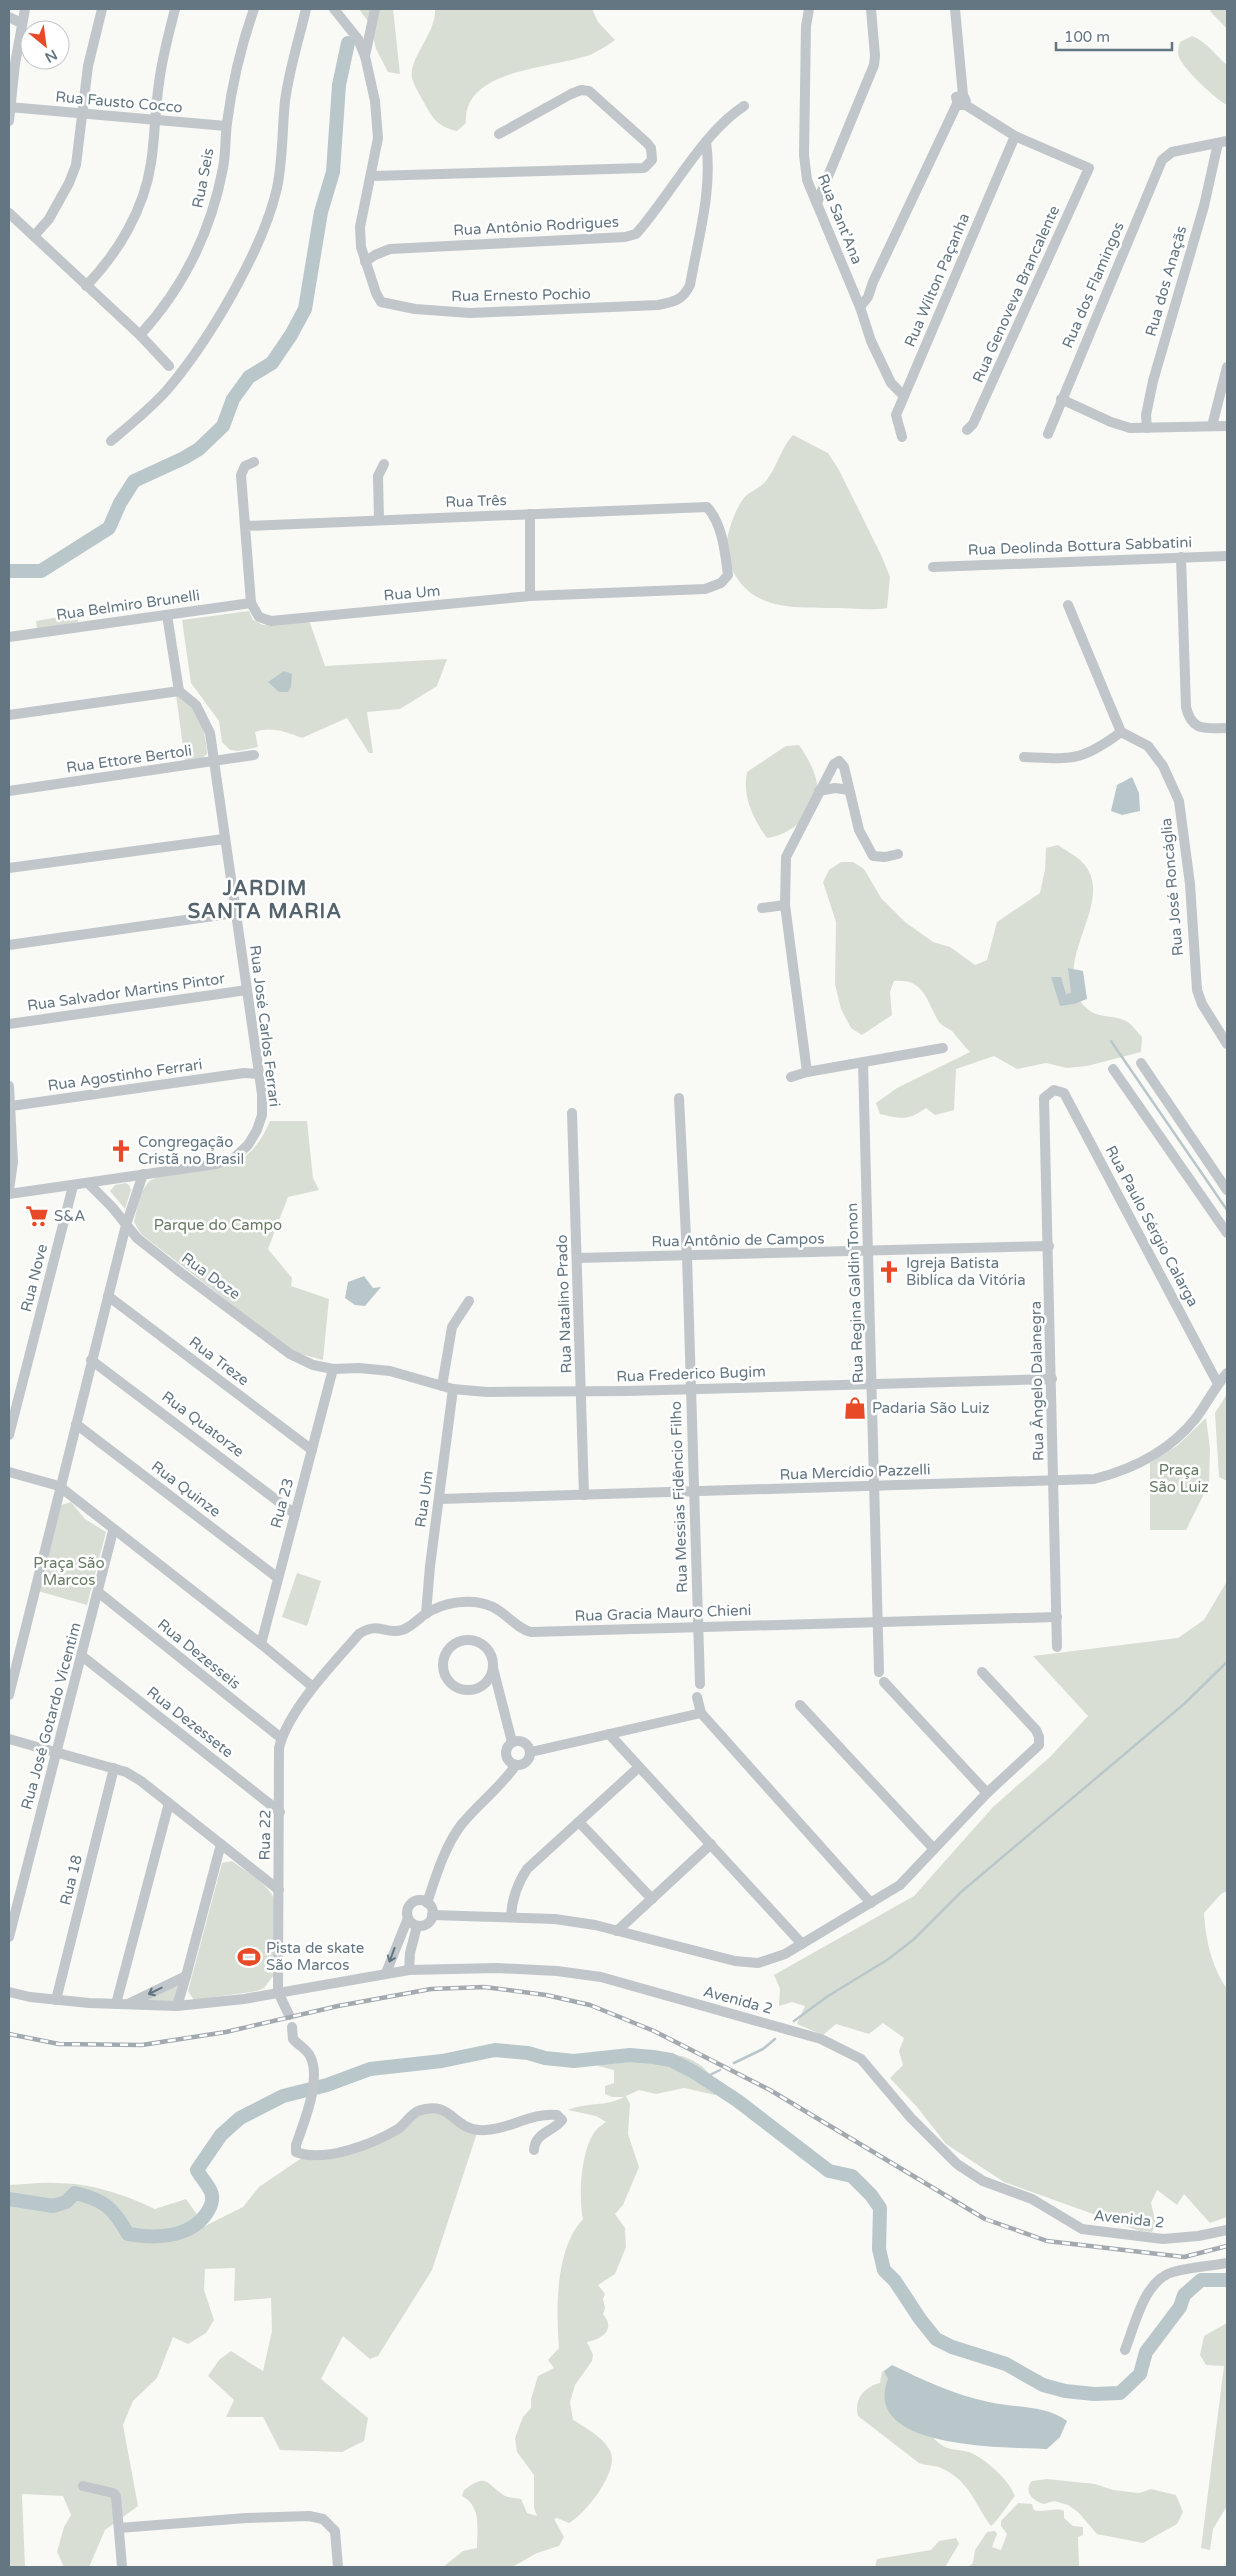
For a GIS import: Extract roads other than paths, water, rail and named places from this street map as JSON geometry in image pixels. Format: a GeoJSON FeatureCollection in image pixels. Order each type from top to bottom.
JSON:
{"type":"FeatureCollection","features":[{"type":"Feature","properties":{"kind":"street"},"geometry":{"type":"LineString","coordinates":[[34,236],[49,219],[69,183],[76,165],[88,66],[102,9]]}},
{"type":"Feature","properties":{"kind":"street"},"geometry":{"type":"LineString","coordinates":[[86,286],[113,254],[134,217],[151,164],[158,84],[175,9]]}},
{"type":"Feature","properties":{"kind":"street","name":"Rua Seis"},"geometry":{"type":"LineString","coordinates":[[140,335],[175,293],[197,255],[208,228],[224,166],[226,126],[235,74],[254,9]]}},
{"type":"Feature","properties":{"kind":"street"},"geometry":{"type":"LineString","coordinates":[[111,441],[168,389],[214,324],[266,226],[277,188],[286,99],[306,9]]}},
{"type":"Feature","properties":{"kind":"street"},"geometry":{"type":"LineString","coordinates":[[334,9],[358,39],[365,56]]}},
{"type":"Feature","properties":{"kind":"street","name":"Rua Ernesto Pochio"},"geometry":{"type":"LineString","coordinates":[[375,9],[365,56],[377,117],[378,138],[372,176],[360,227],[361,247],[365,262],[381,302],[415,309],[470,313],[658,305],[677,301],[686,295],[690,285],[707,182],[709,162],[706,142]]}},
{"type":"Feature","properties":{"kind":"street","name":"Rua Sant’Ana"},"geometry":{"type":"LineString","coordinates":[[809,9],[806,26],[804,168],[860,307],[871,341],[891,383],[904,396]]}},
{"type":"Feature","properties":{"kind":"street"},"geometry":{"type":"LineString","coordinates":[[817,203],[874,65],[871,9]]}},
{"type":"Feature","properties":{"kind":"street"},"geometry":{"type":"LineString","coordinates":[[860,307],[868,297],[873,282],[961,101],[955,9]]}},
{"type":"Feature","properties":{"kind":"street"},"geometry":{"type":"LineString","coordinates":[[9,17],[20,23]]}},
{"type":"Feature","properties":{"kind":"street"},"geometry":{"type":"LineString","coordinates":[[9,120],[20,32]]}},
{"type":"Feature","properties":{"kind":"street"},"geometry":{"type":"LineString","coordinates":[[372,176],[644,168],[652,160],[652,148],[589,91],[581,90],[571,94],[499,134]]}},
{"type":"Feature","properties":{"kind":"street"},"geometry":{"type":"LineString","coordinates":[[961,101],[1015,136]]}},
{"type":"Feature","properties":{"kind":"street","name":"Rua Antônio Rodrigues"},"geometry":{"type":"LineString","coordinates":[[365,262],[375,255],[390,249],[625,237],[636,234],[706,142],[726,120],[744,106]]}},
{"type":"Feature","properties":{"kind":"street","name":"Rua Fausto Cocco"},"geometry":{"type":"LineString","coordinates":[[10,107],[226,126]]}},
{"type":"Feature","properties":{"kind":"street","name":"Rua Genoveva Brancalente"},"geometry":{"type":"LineString","coordinates":[[966,430],[973,424],[1089,168],[1015,136]]}},
{"type":"Feature","properties":{"kind":"street","name":"Rua Wilton Paçanha"},"geometry":{"type":"LineString","coordinates":[[902,437],[896,415],[1015,136]]}},
{"type":"Feature","properties":{"kind":"street","name":"Rua dos Flamingos"},"geometry":{"type":"LineString","coordinates":[[1048,434],[1162,160],[1172,152],[1223,142]]}},
{"type":"Feature","properties":{"kind":"street","name":"Rua dos Anaçãs"},"geometry":{"type":"LineString","coordinates":[[1147,428],[1146,415],[1153,381],[1223,142]]}},
{"type":"Feature","properties":{"kind":"street"},"geometry":{"type":"LineString","coordinates":[[9,213],[140,335],[169,366]]}},
{"type":"Feature","properties":{"kind":"street"},"geometry":{"type":"LineString","coordinates":[[853,291],[873,282]]}},
{"type":"Feature","properties":{"kind":"street"},"geometry":{"type":"LineString","coordinates":[[1212,426],[1227,368]]}},
{"type":"Feature","properties":{"kind":"street"},"geometry":{"type":"LineString","coordinates":[[1061,399],[1111,422],[1130,428],[1227,426]]}},
{"type":"Feature","properties":{"kind":"street"},"geometry":{"type":"LineString","coordinates":[[251,603],[241,475],[245,466],[254,462]]}},
{"type":"Feature","properties":{"kind":"street"},"geometry":{"type":"LineString","coordinates":[[379,520],[378,476],[384,464]]}},
{"type":"Feature","properties":{"kind":"street","name":"Rua Três"},"geometry":{"type":"LineString","coordinates":[[245,526],[707,507],[712,512],[723,541],[728,576]]}},
{"type":"Feature","properties":{"kind":"street"},"geometry":{"type":"LineString","coordinates":[[530,514],[530,596]]}},
{"type":"Feature","properties":{"kind":"street","name":"Rua Deolinda Bottura Sabbatini"},"geometry":{"type":"LineString","coordinates":[[933,567],[1227,556]]}},
{"type":"Feature","properties":{"kind":"street"},"geometry":{"type":"LineString","coordinates":[[1181,557],[1186,707],[1189,720],[1199,727],[1227,728]]}},
{"type":"Feature","properties":{"kind":"street","name":"Rua Um"},"geometry":{"type":"LineString","coordinates":[[251,603],[258,617],[271,621],[530,596],[705,588],[721,583],[728,576]]}},
{"type":"Feature","properties":{"kind":"street","name":"Rua Belmiro Brunelli"},"geometry":{"type":"LineString","coordinates":[[9,638],[251,603]]}},
{"type":"Feature","properties":{"kind":"street"},"geometry":{"type":"LineString","coordinates":[[1024,757],[1080,757],[1096,750],[1121,732],[1068,605]]}},
{"type":"Feature","properties":{"kind":"street"},"geometry":{"type":"LineString","coordinates":[[9,715],[179,691],[167,615]]}},
{"type":"Feature","properties":{"kind":"street","name":"Rua José Carlos Ferrari"},"geometry":{"type":"LineString","coordinates":[[9,1194],[216,1164],[234,1158],[248,1145],[257,1130],[262,1115],[259,1069],[210,733],[205,719],[196,705],[179,691]]}},
{"type":"Feature","properties":{"kind":"street","name":"Rua José Roncáglia"},"geometry":{"type":"LineString","coordinates":[[1121,732],[1148,746],[1163,766],[1179,802],[1190,884],[1197,990],[1202,1004],[1226,1041]]}},
{"type":"Feature","properties":{"kind":"street","name":"Rua Ettore Bertoli"},"geometry":{"type":"LineString","coordinates":[[9,791],[254,755]]}},
{"type":"Feature","properties":{"kind":"street"},"geometry":{"type":"LineString","coordinates":[[807,1072],[786,905],[786,857],[828,773],[839,761],[844,767],[859,830],[873,856],[885,857],[898,854]]}},
{"type":"Feature","properties":{"kind":"street"},"geometry":{"type":"LineString","coordinates":[[819,791],[835,788],[849,790]]}},
{"type":"Feature","properties":{"kind":"street"},"geometry":{"type":"LineString","coordinates":[[9,868],[224,839]]}},
{"type":"Feature","properties":{"kind":"street"},"geometry":{"type":"LineString","coordinates":[[762,908],[786,905]]}},
{"type":"Feature","properties":{"kind":"street"},"geometry":{"type":"LineString","coordinates":[[9,945],[235,913]]}},
{"type":"Feature","properties":{"kind":"street","name":"Rua Salvador Martins Pintor"},"geometry":{"type":"LineString","coordinates":[[9,1024],[247,990]]}},
{"type":"Feature","properties":{"kind":"street"},"geometry":{"type":"LineString","coordinates":[[791,1077],[807,1072],[943,1048]]}},
{"type":"Feature","properties":{"kind":"street","name":"Rua Regina Galdin Tonon"},"geometry":{"type":"LineString","coordinates":[[863,1063],[879,1672]]}},
{"type":"Feature","properties":{"kind":"street"},"geometry":{"type":"LineString","coordinates":[[1141,1063],[1227,1190]]}},
{"type":"Feature","properties":{"kind":"street","name":"Rua Agostinho Ferrari"},"geometry":{"type":"LineString","coordinates":[[12,1106],[244,1073],[259,1069]]}},
{"type":"Feature","properties":{"kind":"street"},"geometry":{"type":"LineString","coordinates":[[1113,1069],[1227,1233]]}},
{"type":"Feature","properties":{"kind":"street"},"geometry":{"type":"LineString","coordinates":[[9,1086],[12,1106],[13,1162],[9,1190]]}},
{"type":"Feature","properties":{"kind":"street","name":"Rua Ângelo Dalanegra"},"geometry":{"type":"LineString","coordinates":[[1054,1090],[1044,1098],[1055,1482],[1057,1647]]}},
{"type":"Feature","properties":{"kind":"street","name":"Rua Paulo Sérgio Calarga"},"geometry":{"type":"LineString","coordinates":[[1054,1090],[1064,1093],[1218,1384]]}},
{"type":"Feature","properties":{"kind":"street","name":"Rua Messias Fidêncio Filho"},"geometry":{"type":"LineString","coordinates":[[679,1098],[687,1256],[700,1684]]}},
{"type":"Feature","properties":{"kind":"street","name":"Rua Natalino Prado"},"geometry":{"type":"LineString","coordinates":[[572,1113],[584,1494]]}},
{"type":"Feature","properties":{"kind":"street"},"geometry":{"type":"LineString","coordinates":[[9,1696],[91,1360],[131,1207],[143,1174]]}},
{"type":"Feature","properties":{"kind":"street"},"geometry":{"type":"LineString","coordinates":[[131,1207],[121,1212],[110,1205],[107,1187],[119,1178],[132,1184],[135,1194]]}},
{"type":"Feature","properties":{"kind":"street","name":"Rua Doze"},"geometry":{"type":"LineString","coordinates":[[88,1183],[110,1205],[142,1243],[290,1354],[313,1365],[333,1369]]}},
{"type":"Feature","properties":{"kind":"street","name":"Rua Nove"},"geometry":{"type":"LineString","coordinates":[[9,1435],[73,1186]]}},
{"type":"Feature","properties":{"kind":"street"},"geometry":{"type":"LineString","coordinates":[[118,1255],[133,1243],[142,1243]]}},
{"type":"Feature","properties":{"kind":"street","name":"Rua Antônio de Campos"},"geometry":{"type":"LineString","coordinates":[[578,1258],[1049,1246]]}},
{"type":"Feature","properties":{"kind":"street","name":"Rua Treze"},"geometry":{"type":"LineString","coordinates":[[108,1296],[312,1450]]}},
{"type":"Feature","properties":{"kind":"street"},"geometry":{"type":"LineString","coordinates":[[442,1386],[452,1327],[469,1302]]}},
{"type":"Feature","properties":{"kind":"street","name":"Rua Quatorze"},"geometry":{"type":"LineString","coordinates":[[91,1360],[295,1514]]}},
{"type":"Feature","properties":{"kind":"street","name":"Rua Frederico Bugim"},"geometry":{"type":"LineString","coordinates":[[333,1369],[359,1368],[390,1371],[453,1389],[487,1392],[582,1392],[1052,1379]]}},
{"type":"Feature","properties":{"kind":"street","name":"Rua 23"},"geometry":{"type":"LineString","coordinates":[[261,1644],[333,1369]]}},
{"type":"Feature","properties":{"kind":"street","name":"Rua Mercídio Pazzelli"},"geometry":{"type":"LineString","coordinates":[[440,1499],[1055,1482],[1094,1479],[1122,1472],[1151,1458],[1174,1440],[1195,1419],[1227,1373]]}},
{"type":"Feature","properties":{"kind":"street","name":"Rua Um"},"geometry":{"type":"LineString","coordinates":[[426,1614],[428,1582],[453,1389]]}},
{"type":"Feature","properties":{"kind":"street","name":"Rua Quinze"},"geometry":{"type":"LineString","coordinates":[[76,1424],[278,1578]]}},
{"type":"Feature","properties":{"kind":"street"},"geometry":{"type":"LineString","coordinates":[[9,1472],[59,1486],[313,1687]]}},
{"type":"Feature","properties":{"kind":"street","name":"Rua José Gotardo Vicentim"},"geometry":{"type":"LineString","coordinates":[[9,1937],[114,1531]]}},
{"type":"Feature","properties":{"kind":"street","name":"Rua Dezesseis"},"geometry":{"type":"LineString","coordinates":[[98,1592],[281,1738]]}},
{"type":"Feature","properties":{"kind":"street","name":"Rua Gracia Mauro Chieni"},"geometry":{"type":"LineString","coordinates":[[313,1687],[359,1634],[368,1628],[376,1627],[396,1632],[405,1629],[441,1606],[464,1602],[478,1602],[492,1607],[509,1617],[521,1629],[531,1632],[1057,1616]]}},
{"type":"Feature","properties":{"kind":"street"},"geometry":{"type":"LineString","coordinates":[[493,1668],[486,1683],[478,1687],[462,1689],[448,1679],[444,1662],[451,1648],[457,1643],[472,1640],[486,1647],[493,1660],[493,1668],[512,1742],[506,1752],[507,1758],[516,1765]]}},
{"type":"Feature","properties":{"kind":"street","name":"Rua Dezessete"},"geometry":{"type":"LineString","coordinates":[[82,1656],[280,1812]]}},
{"type":"Feature","properties":{"kind":"street"},"geometry":{"type":"LineString","coordinates":[[432,1916],[511,1916],[555,1919],[617,1932],[715,1957],[750,1962],[770,1960],[802,1944],[900,1885],[988,1793],[1033,1752],[1038,1745],[1039,1737],[1036,1730],[982,1672]]}},
{"type":"Feature","properties":{"kind":"street"},"geometry":{"type":"LineString","coordinates":[[884,1682],[988,1793]]}},
{"type":"Feature","properties":{"kind":"street","name":"Rua 22"},"geometry":{"type":"LineString","coordinates":[[278,1992],[279,1748],[281,1738],[313,1687]]}},
{"type":"Feature","properties":{"kind":"street"},"geometry":{"type":"LineString","coordinates":[[697,1697],[701,1714],[871,1902]]}},
{"type":"Feature","properties":{"kind":"street"},"geometry":{"type":"LineString","coordinates":[[800,1705],[934,1849]]}},
{"type":"Feature","properties":{"kind":"street"},"geometry":{"type":"LineString","coordinates":[[531,1752],[701,1714]]}},
{"type":"Feature","properties":{"kind":"street"},"geometry":{"type":"LineString","coordinates":[[609,1734],[802,1944]]}},
{"type":"Feature","properties":{"kind":"street"},"geometry":{"type":"LineString","coordinates":[[9,1740],[114,1768],[141,1780],[279,1890]]}},
{"type":"Feature","properties":{"kind":"street"},"geometry":{"type":"LineString","coordinates":[[512,1742],[524,1742],[531,1752]]}},
{"type":"Feature","properties":{"kind":"street"},"geometry":{"type":"LineString","coordinates":[[427,1903],[450,1842],[462,1824],[505,1781],[516,1765],[526,1763],[531,1752]]}},
{"type":"Feature","properties":{"kind":"street"},"geometry":{"type":"LineString","coordinates":[[511,1916],[512,1902],[517,1885],[527,1869],[639,1766]]}},
{"type":"Feature","properties":{"kind":"street","name":"Rua 18"},"geometry":{"type":"LineString","coordinates":[[56,2000],[114,1768]]}},
{"type":"Feature","properties":{"kind":"street"},"geometry":{"type":"LineString","coordinates":[[116,2004],[169,1803]]}},
{"type":"Feature","properties":{"kind":"street"},"geometry":{"type":"LineString","coordinates":[[579,1822],[652,1899]]}},
{"type":"Feature","properties":{"kind":"street"},"geometry":{"type":"LineString","coordinates":[[177,2006],[221,1844]]}},
{"type":"Feature","properties":{"kind":"street"},"geometry":{"type":"LineString","coordinates":[[617,1932],[711,1844]]}},
{"type":"Feature","properties":{"kind":"street"},"geometry":{"type":"LineString","coordinates":[[386,1973],[408,1918],[408,1908],[417,1901],[427,1903],[430,1906],[432,1916],[426,1924],[417,1926]]}},
{"type":"Feature","properties":{"kind":"street"},"geometry":{"type":"LineString","coordinates":[[408,1918],[417,1926]]}},
{"type":"Feature","properties":{"kind":"street"},"geometry":{"type":"LineString","coordinates":[[409,1970],[410,1953],[417,1926]]}},
{"type":"Feature","properties":{"kind":"street","name":"Avenida 2"},"geometry":{"type":"LineString","coordinates":[[9,1992],[56,2000],[177,2006],[244,1999],[409,1970],[497,1968],[557,1971],[601,1977],[821,2039],[861,2059],[911,2118],[957,2164],[983,2181],[1032,2199],[1082,2229],[1163,2239],[1198,2236],[1227,2230]]}},
{"type":"Feature","properties":{"kind":"street"},"geometry":{"type":"LineString","coordinates":[[127,2005],[186,1976]]}},
{"type":"Feature","properties":{"kind":"street"},"geometry":{"type":"LineString","coordinates":[[278,1992],[289,2014]]}},
{"type":"Feature","properties":{"kind":"street"},"geometry":{"type":"LineString","coordinates":[[292,2027],[293,2039],[310,2054],[313,2065],[311,2102],[296,2145],[296,2152],[306,2155],[328,2155],[359,2146],[398,2128],[415,2112],[433,2106],[448,2112],[461,2124],[478,2130],[492,2130],[546,2114],[557,2115],[562,2120],[558,2126],[539,2136],[534,2143],[534,2150]]}},
{"type":"Feature","properties":{"kind":"street"},"geometry":{"type":"LineString","coordinates":[[1125,2350],[1146,2298],[1162,2277],[1172,2272],[1227,2263]]}},
{"type":"Feature","properties":{"kind":"street"},"geometry":{"type":"LineString","coordinates":[[83,2486],[113,2493],[116,2496],[122,2567]]}},
{"type":"Feature","properties":{"kind":"street"},"geometry":{"type":"LineString","coordinates":[[119,2528],[246,2518],[309,2516],[323,2519],[334,2531],[338,2567]]}},
{"type":"Feature","properties":{"kind":"waterway"},"geometry":{"type":"LineString","coordinates":[[9,571],[41,571],[109,528],[120,503],[134,481],[199,449],[223,426],[233,399],[249,377],[272,363],[291,335],[305,309],[321,212],[333,172],[339,85],[348,43]]}},
{"type":"Feature","properties":{"kind":"waterway"},"geometry":{"type":"LineString","coordinates":[[1111,1041],[1227,1210]]}},
{"type":"Feature","properties":{"kind":"waterway"},"geometry":{"type":"LineString","coordinates":[[794,2021],[828,1996],[887,1960],[913,1940],[961,1892],[1184,1704],[1227,1662]]}},
{"type":"Feature","properties":{"kind":"waterway"},"geometry":{"type":"LineString","coordinates":[[734,2063],[763,2049],[775,2039]]}},
{"type":"Feature","properties":{"kind":"waterway"},"geometry":{"type":"LineString","coordinates":[[9,2199],[53,2206],[66,2202],[75,2193],[94,2199],[107,2206],[113,2211],[128,2234],[139,2236],[172,2234],[193,2227],[201,2220],[212,2204],[212,2193],[197,2170],[221,2135],[240,2118],[283,2096],[327,2085],[370,2069],[442,2061],[495,2050],[528,2053],[545,2058],[574,2061],[630,2055],[671,2060],[694,2072],[738,2101],[829,2171],[852,2176],[871,2195],[880,2208],[879,2249],[884,2270],[895,2281],[920,2319],[936,2339],[952,2347],[1006,2364],[1043,2385],[1065,2391],[1094,2394],[1120,2393],[1140,2374],[1146,2352],[1180,2307],[1184,2295],[1201,2280],[1227,2280]]}},
{"type":"Feature","properties":{"kind":"waterway"},"geometry":{"type":"LineString","coordinates":[[704,2078],[720,2070]]}},
{"type":"Feature","properties":{"kind":"railway"},"geometry":{"type":"LineString","coordinates":[[9,2034],[59,2044],[142,2045],[226,2032],[338,2006],[431,1989],[484,1987],[546,1995],[590,2005],[654,2031],[770,2090],[985,2219],[1047,2241],[1184,2257],[1227,2246]]}},
{"type":"Feature","properties":{"kind":"place","name":"Congregação Cristã no Brasil"},"geometry":{"type":"Point","coordinates":[121,1151]}},
{"type":"Feature","properties":{"kind":"place","name":"S&A"},"geometry":{"type":"Point","coordinates":[37,1216]}},
{"type":"Feature","properties":{"kind":"place","name":"Igreja Batista Biblíca da Vitória"},"geometry":{"type":"Point","coordinates":[889,1272]}},
{"type":"Feature","properties":{"kind":"place","name":"Padaria São Luiz"},"geometry":{"type":"Point","coordinates":[855,1408]}},
{"type":"Feature","properties":{"kind":"place","name":"Pista de skate São Marcos"},"geometry":{"type":"Point","coordinates":[249,1957]}},
{"type":"Feature","properties":{"kind":"district","name":"JARDIM SANTA MARIA"},"geometry":{"type":"Point","coordinates":[265,900]}},
{"type":"Feature","properties":{"kind":"park label","name":"Parque do Campo"},"geometry":{"type":"Point","coordinates":[218,1225]}},
{"type":"Feature","properties":{"kind":"park label","name":"Praça São Luiz"},"geometry":{"type":"Point","coordinates":[1179,1478]}},
{"type":"Feature","properties":{"kind":"park label","name":"Praça São Marcos"},"geometry":{"type":"Point","coordinates":[69,1572]}}]}
